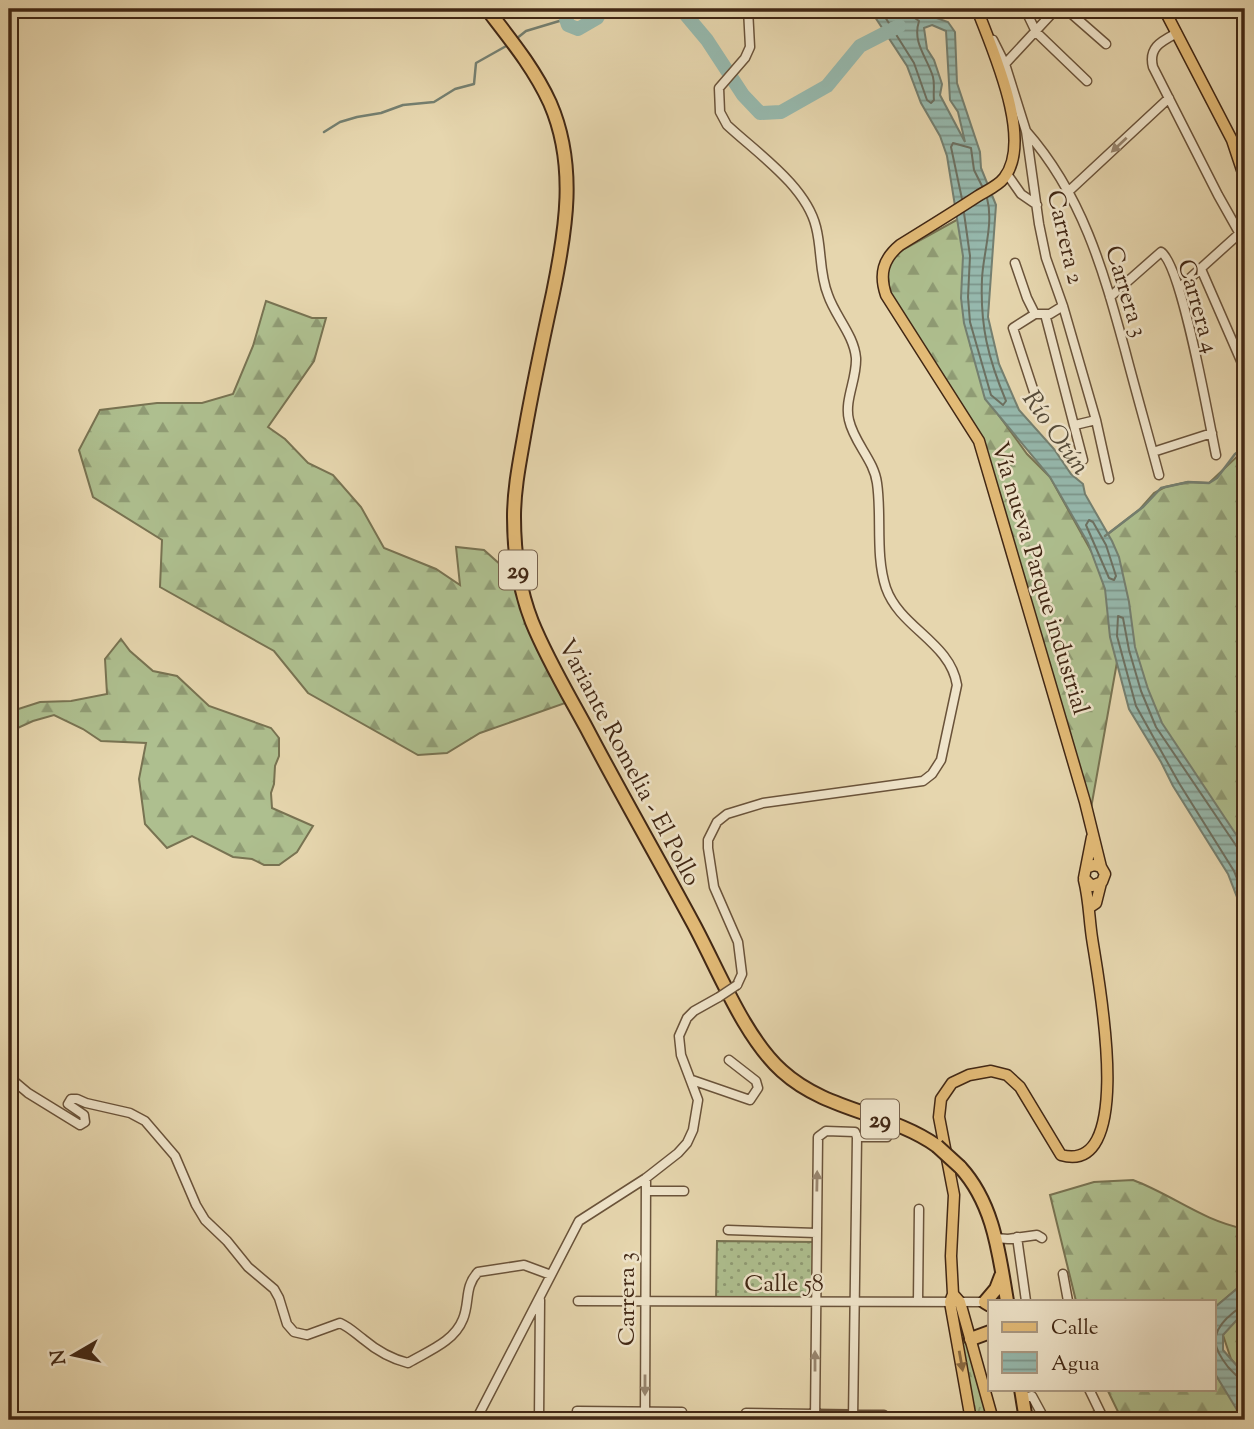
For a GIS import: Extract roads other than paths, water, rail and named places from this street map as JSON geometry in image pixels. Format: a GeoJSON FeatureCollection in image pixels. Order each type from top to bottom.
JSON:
{"type":"FeatureCollection","features":[{"type":"Feature","properties":{"kind":"highway","name":"Variante Romelia - El Pollo"},"geometry":{"type":"LineString","coordinates":[[487,9],[523,56],[551,105],[565,153],[566,218],[518,470],[514,517],[518,570],[531,620],[546,654],[596,747],[729,991],[769,1058],[797,1085],[819,1098],[915,1132],[937,1146],[961,1167],[986,1204],[1007,1300]]}},
{"type":"Feature","properties":{"kind":"highway"},"geometry":{"type":"LineString","coordinates":[[990,1300],[1002,1273]]}},
{"type":"Feature","properties":{"kind":"highway"},"geometry":{"type":"LineString","coordinates":[[971,1339],[988,1333]]}},
{"type":"Feature","properties":{"kind":"highway"},"geometry":{"type":"LineString","coordinates":[[1026,1420],[1027,1393]]}},
{"type":"Feature","properties":{"kind":"main road"},"geometry":{"type":"LineString","coordinates":[[977,9],[999,68],[1014,131],[1015,151],[1005,177]]}},
{"type":"Feature","properties":{"kind":"main road"},"geometry":{"type":"LineString","coordinates":[[1164,9],[1232,140],[1245,179]]}},
{"type":"Feature","properties":{"kind":"main road","name":"Vía nueva Parque industrial"},"geometry":{"type":"LineString","coordinates":[[1005,177],[900,245],[888,256],[882,273],[882,286],[979,441],[1105,876],[1096,902],[1090,907]]}},
{"type":"Feature","properties":{"kind":"main road","name":"Vía nueva Parque industrial"},"geometry":{"type":"LineString","coordinates":[[955,1299],[951,1256],[954,1195],[939,1117],[941,1099],[952,1083],[969,1075],[991,1071],[1007,1075],[1020,1087],[1061,1155],[1073,1158],[1081,1155],[1087,1152],[1099,1137],[1108,1078],[1107,1040],[1084,880],[1092,836]]}},
{"type":"Feature","properties":{"kind":"main road"},"geometry":{"type":"LineString","coordinates":[[1086,868],[1094,864],[1101,867]]}},
{"type":"Feature","properties":{"kind":"main road"},"geometry":{"type":"LineString","coordinates":[[1084,880],[1092,886],[1101,883]]}},
{"type":"Feature","properties":{"kind":"main road"},"geometry":{"type":"LineString","coordinates":[[955,1299],[971,1339],[993,1420]]}},
{"type":"Feature","properties":{"kind":"main road"},"geometry":{"type":"LineString","coordinates":[[955,1299],[971,1420]]}},
{"type":"Feature","properties":{"kind":"street"},"geometry":{"type":"LineString","coordinates":[[476,1420],[579,1221],[646,1178],[678,1153],[693,1130],[698,1100],[681,1055],[681,1028],[694,1011],[737,985],[742,974],[738,942],[714,887],[708,840],[717,822],[727,814],[763,803],[923,781],[932,774],[941,760],[957,684],[946,657],[906,619],[890,598],[885,586],[879,540],[877,479],[848,418],[848,404],[856,372],[855,349],[824,286],[817,230],[812,214],[795,187],[727,125],[720,111],[719,88],[745,58],[750,47],[748,9]]}},
{"type":"Feature","properties":{"kind":"street","name":"Carrera 2"},"geometry":{"type":"LineString","coordinates":[[977,9],[1005,64],[1026,131],[1046,258],[1096,420],[1109,479]]}},
{"type":"Feature","properties":{"kind":"street"},"geometry":{"type":"LineString","coordinates":[[1025,9],[1036,32],[1087,81]]}},
{"type":"Feature","properties":{"kind":"street"},"geometry":{"type":"LineString","coordinates":[[1005,64],[1056,9]]}},
{"type":"Feature","properties":{"kind":"street"},"geometry":{"type":"LineString","coordinates":[[1066,9],[1106,44]]}},
{"type":"Feature","properties":{"kind":"street"},"geometry":{"type":"LineString","coordinates":[[1177,33],[1159,43],[1152,53],[1153,67],[1245,243]]}},
{"type":"Feature","properties":{"kind":"street"},"geometry":{"type":"LineString","coordinates":[[1069,191],[1169,98]]}},
{"type":"Feature","properties":{"kind":"street","name":"Carrera 3"},"geometry":{"type":"LineString","coordinates":[[1026,131],[1069,191],[1085,222],[1110,297],[1159,475]]}},
{"type":"Feature","properties":{"kind":"street"},"geometry":{"type":"LineString","coordinates":[[1005,177],[1021,194],[1037,205]]}},
{"type":"Feature","properties":{"kind":"street"},"geometry":{"type":"LineString","coordinates":[[1180,288],[1240,233]]}},
{"type":"Feature","properties":{"kind":"street","name":"Carrera 4"},"geometry":{"type":"LineString","coordinates":[[1110,297],[1161,252],[1167,256],[1180,288],[1216,455]]}},
{"type":"Feature","properties":{"kind":"street"},"geometry":{"type":"LineString","coordinates":[[1015,263],[1027,298],[1040,314],[1083,460]]}},
{"type":"Feature","properties":{"kind":"street"},"geometry":{"type":"LineString","coordinates":[[1201,269],[1245,370]]}},
{"type":"Feature","properties":{"kind":"street"},"geometry":{"type":"LineString","coordinates":[[1035,396],[1013,328],[1040,314],[1058,311],[1063,306]]}},
{"type":"Feature","properties":{"kind":"street"},"geometry":{"type":"LineString","coordinates":[[1074,425],[1096,420]]}},
{"type":"Feature","properties":{"kind":"street"},"geometry":{"type":"LineString","coordinates":[[1153,452],[1212,433]]}},
{"type":"Feature","properties":{"kind":"street"},"geometry":{"type":"LineString","coordinates":[[692,1080],[750,1100],[754,1098],[758,1088],[756,1081],[729,1060]]}},
{"type":"Feature","properties":{"kind":"street"},"geometry":{"type":"LineString","coordinates":[[9,1077],[28,1093],[80,1125],[85,1122],[84,1115],[68,1104],[76,1098],[86,1103],[130,1113],[145,1121],[175,1156],[205,1220],[248,1267],[274,1289],[287,1324],[294,1332],[307,1335],[340,1323],[393,1359],[408,1363],[444,1343],[456,1332],[464,1317],[469,1283],[478,1272],[524,1265],[551,1275]]}},
{"type":"Feature","properties":{"kind":"street"},"geometry":{"type":"LineString","coordinates":[[815,1417],[818,1137],[826,1131],[855,1132],[857,1137],[853,1417]]}},
{"type":"Feature","properties":{"kind":"street"},"geometry":{"type":"LineString","coordinates":[[857,1137],[887,1137]]}},
{"type":"Feature","properties":{"kind":"street","name":"Carrera 3"},"geometry":{"type":"LineString","coordinates":[[645,1416],[646,1178]]}},
{"type":"Feature","properties":{"kind":"street"},"geometry":{"type":"LineString","coordinates":[[646,1191],[684,1191]]}},
{"type":"Feature","properties":{"kind":"street"},"geometry":{"type":"LineString","coordinates":[[918,1302],[919,1209]]}},
{"type":"Feature","properties":{"kind":"street"},"geometry":{"type":"LineString","coordinates":[[728,1230],[816,1233]]}},
{"type":"Feature","properties":{"kind":"street"},"geometry":{"type":"LineString","coordinates":[[995,1238],[1037,1234],[1042,1238]]}},
{"type":"Feature","properties":{"kind":"street"},"geometry":{"type":"LineString","coordinates":[[1017,1237],[1026,1300]]}},
{"type":"Feature","properties":{"kind":"street"},"geometry":{"type":"LineString","coordinates":[[1063,1274],[1068,1300]]}},
{"type":"Feature","properties":{"kind":"street"},"geometry":{"type":"LineString","coordinates":[[539,1420],[540,1297]]}},
{"type":"Feature","properties":{"kind":"street","name":"Calle 58"},"geometry":{"type":"LineString","coordinates":[[578,1301],[918,1302],[955,1299],[988,1303]]}},
{"type":"Feature","properties":{"kind":"street"},"geometry":{"type":"LineString","coordinates":[[1070,1420],[1103,1418],[1089,1390]]}},
{"type":"Feature","properties":{"kind":"street"},"geometry":{"type":"LineString","coordinates":[[1027,1393],[1045,1420]]}},
{"type":"Feature","properties":{"kind":"street"},"geometry":{"type":"LineString","coordinates":[[577,1411],[645,1416],[682,1412]]}},
{"type":"Feature","properties":{"kind":"street"},"geometry":{"type":"LineString","coordinates":[[747,1413],[815,1417],[884,1415]]}},
{"type":"Feature","properties":{"kind":"water","name":"Río Otún"},"geometry":{"type":"Polygon","coordinates":[[[872,9],[911,9],[948,22],[955,32],[957,83],[980,152],[981,168],[996,205],[988,317],[999,364],[1019,410],[1054,449],[1071,474],[1083,484],[1085,494],[1112,541],[1119,557],[1129,602],[1135,647],[1162,723],[1245,848],[1245,918],[1228,874],[1129,709],[1110,637],[1105,589],[1088,543],[1050,477],[985,399],[964,323],[961,298],[963,256],[947,156],[940,136],[921,103],[907,66],[872,9]],[[932,25],[924,28],[927,49],[934,60],[942,84],[940,95],[965,142],[958,112],[950,100],[946,31],[932,25]]]}},
{"type":"Feature","properties":{"kind":"water"},"geometry":{"type":"Polygon","coordinates":[[[1245,1282],[1245,1311],[1223,1335],[1223,1350],[1245,1375],[1245,1419],[1216,1375],[1216,1306],[1245,1282]]]}},
{"type":"Feature","properties":{"kind":"waterway"},"geometry":{"type":"LineString","coordinates":[[572,9],[566,19],[568,25],[578,29],[597,18],[602,9]]}},
{"type":"Feature","properties":{"kind":"waterway"},"geometry":{"type":"LineString","coordinates":[[681,9],[707,40],[743,95],[760,113],[781,112],[827,86],[860,46],[899,26]]}},
{"type":"Feature","properties":{"kind":"waterway"},"geometry":{"type":"LineString","coordinates":[[516,39],[526,31],[566,19]]}},
{"type":"Feature","properties":{"kind":"waterway"},"geometry":{"type":"LineString","coordinates":[[324,132],[340,122],[357,117],[381,113],[403,105],[434,102],[455,89],[474,84],[476,63],[508,45]]}},
{"type":"Feature","properties":{"kind":"waterway"},"geometry":{"type":"LineString","coordinates":[[1105,536],[1143,507],[1161,488],[1188,482],[1209,483],[1217,478],[1235,454],[1245,447]]}}]}
